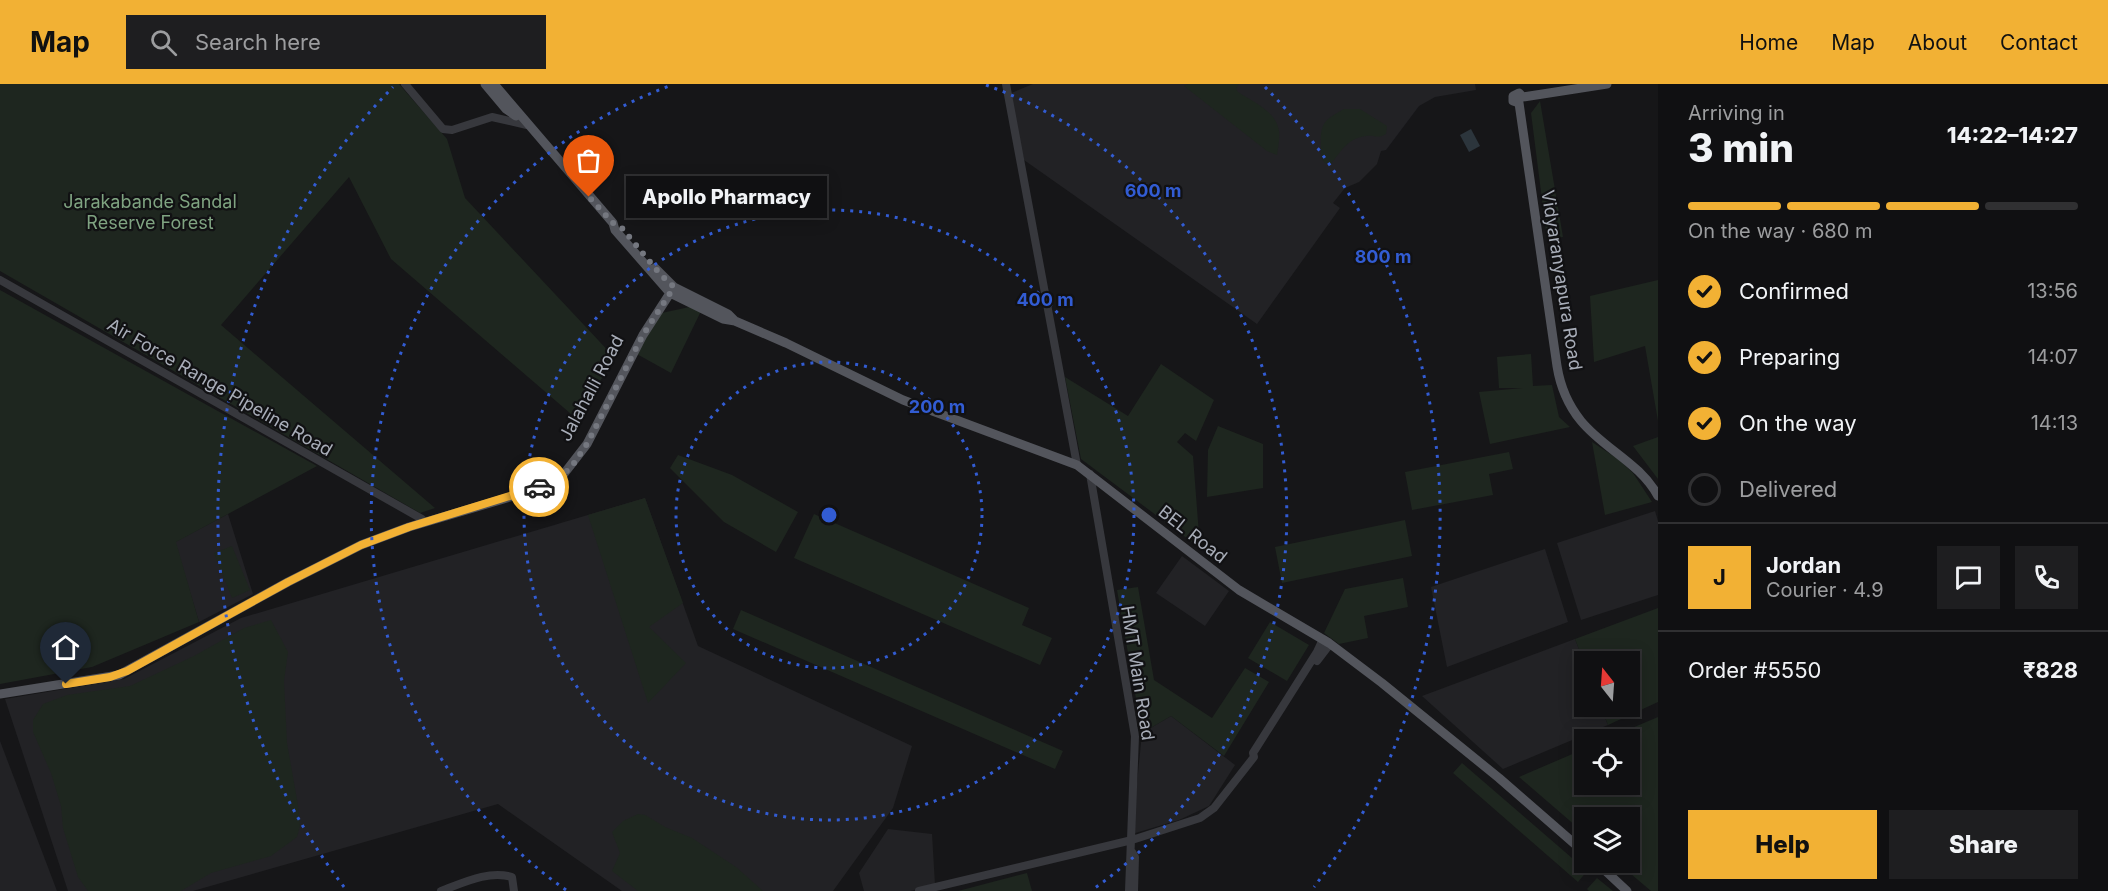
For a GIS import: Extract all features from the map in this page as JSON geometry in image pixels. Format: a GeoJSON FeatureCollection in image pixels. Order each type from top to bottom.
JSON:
{"type":"FeatureCollection","features":[{"type":"Feature","properties":{"kind":"main road"},"geometry":{"type":"LineString","coordinates":[[485,84],[506,109],[527,125]]}},
{"type":"Feature","properties":{"kind":"main road"},"geometry":{"type":"LineString","coordinates":[[494,84],[527,125]]}},
{"type":"Feature","properties":{"kind":"main road","name":"Vidyaranyapura Road"},"geometry":{"type":"LineString","coordinates":[[1607,84],[1521,100],[1557,366],[1564,393],[1579,419],[1637,469],[1658,496]]}},
{"type":"Feature","properties":{"kind":"main road","name":"BEL Road"},"geometry":{"type":"LineString","coordinates":[[527,125],[613,223],[621,227],[670,289],[723,319],[735,321],[786,343],[903,400],[1077,465],[1239,590],[1327,641],[1499,778],[1574,843]]}},
{"type":"Feature","properties":{"kind":"main road","name":"Jalahalli Road"},"geometry":{"type":"LineString","coordinates":[[0,694],[110,677],[127,671],[157,651],[336,557],[385,535],[423,521],[527,492],[552,482],[563,475],[587,444],[643,335],[670,289]]}},
{"type":"Feature","properties":{"kind":"main road"},"geometry":{"type":"LineString","coordinates":[[0,688],[107,672],[157,651]]}},
{"type":"Feature","properties":{"kind":"main road"},"geometry":{"type":"LineString","coordinates":[[1608,873],[1627,891]]}},
{"type":"Feature","properties":{"kind":"street"},"geometry":{"type":"LineString","coordinates":[[405,84],[443,129],[452,130],[492,117],[527,125]]}},
{"type":"Feature","properties":{"kind":"street"},"geometry":{"type":"LineString","coordinates":[[1006,84],[1077,465]]}},
{"type":"Feature","properties":{"kind":"street","name":"Air Force Range Pipeline Road"},"geometry":{"type":"LineString","coordinates":[[0,280],[423,521]]}},
{"type":"Feature","properties":{"kind":"street","name":"HMT Main Road"},"geometry":{"type":"LineString","coordinates":[[1090,474],[1135,736],[1132,852]]}},
{"type":"Feature","properties":{"kind":"street"},"geometry":{"type":"LineString","coordinates":[[1254,757],[1253,753],[1296,683],[1321,646],[1327,641]]}},
{"type":"Feature","properties":{"kind":"street"},"geometry":{"type":"LineString","coordinates":[[919,891],[1132,840],[1200,818],[1221,800],[1257,755],[1327,641]]}},
{"type":"Feature","properties":{"kind":"street"},"geometry":{"type":"LineString","coordinates":[[1129,891],[1132,852]]}},
{"type":"Feature","properties":{"kind":"street"},"geometry":{"type":"LineString","coordinates":[[1132,852],[1135,857],[1134,891]]}},
{"type":"Feature","properties":{"kind":"street"},"geometry":{"type":"LineString","coordinates":[[441,891],[488,875],[501,874],[512,877],[514,891]]}},
{"type":"Feature","properties":{"kind":"shaded area"},"geometry":{"type":"Polygon","coordinates":[[[1033,84],[1475,84],[1476,90],[1435,97],[1419,106],[1386,150],[1381,151],[1377,164],[1359,182],[1345,188],[1333,203],[1340,208],[1257,324],[1024,160],[1009,94],[1033,84]]]}},
{"type":"Feature","properties":{"kind":"shaded area"},"geometry":{"type":"Polygon","coordinates":[[[1471,129],[1480,146],[1469,152],[1460,135],[1471,129]]]}},
{"type":"Feature","properties":{"kind":"shaded area"},"geometry":{"type":"Polygon","coordinates":[[[645,498],[698,646],[912,746],[893,808],[833,891],[622,891],[498,804],[193,891],[68,891],[5,699],[124,679],[241,618],[645,498]]]}},
{"type":"Feature","properties":{"kind":"shaded area"},"geometry":{"type":"Polygon","coordinates":[[[1655,511],[1658,521],[1658,595],[1581,620],[1557,543],[1655,511]]]}},
{"type":"Feature","properties":{"kind":"shaded area"},"geometry":{"type":"Polygon","coordinates":[[[228,514],[253,594],[199,622],[175,542],[228,514]]]}},
{"type":"Feature","properties":{"kind":"shaded area"},"geometry":{"type":"Polygon","coordinates":[[[1545,549],[1568,622],[1447,667],[1431,587],[1545,549]]]}},
{"type":"Feature","properties":{"kind":"shaded area"},"geometry":{"type":"Polygon","coordinates":[[[1182,556],[1229,591],[1205,626],[1156,593],[1182,556]]]}},
{"type":"Feature","properties":{"kind":"shaded area"},"geometry":{"type":"Polygon","coordinates":[[[1575,639],[1580,651],[1574,651],[1574,717],[1605,717],[1608,725],[1598,729],[1574,729],[1574,739],[1503,769],[1422,696],[1575,639]]]}},
{"type":"Feature","properties":{"kind":"shaded area"},"geometry":{"type":"Polygon","coordinates":[[[1171,716],[1235,765],[1209,806],[1179,820],[1132,834],[1142,733],[1171,716]]]}},
{"type":"Feature","properties":{"kind":"shaded area"},"geometry":{"type":"Polygon","coordinates":[[[0,741],[57,891],[0,891],[0,741]]]}},
{"type":"Feature","properties":{"kind":"shaded area"},"geometry":{"type":"Polygon","coordinates":[[[888,829],[932,834],[935,885],[910,891],[864,891],[859,873],[888,829]]]}},
{"type":"Feature","properties":{"kind":"green space","name":"Jarakabande Sandal Reserve Forest"},"geometry":{"type":"Polygon","coordinates":[[[0,84],[399,84],[447,139],[465,198],[614,357],[578,420],[391,259],[349,177],[221,325],[435,508],[420,513],[0,271],[0,84]]]}},
{"type":"Feature","properties":{"kind":"green space"},"geometry":{"type":"Polygon","coordinates":[[[1188,84],[1239,84],[1236,89],[1238,92],[1263,108],[1277,124],[1279,137],[1277,155],[1267,151],[1184,86],[1188,84]]]}},
{"type":"Feature","properties":{"kind":"green space"},"geometry":{"type":"Polygon","coordinates":[[[1540,101],[1563,237],[1547,239],[1531,113],[1540,101]]]}},
{"type":"Feature","properties":{"kind":"green space"},"geometry":{"type":"Polygon","coordinates":[[[1344,109],[1360,109],[1387,126],[1386,134],[1354,139],[1345,146],[1331,164],[1325,163],[1321,152],[1323,126],[1328,119],[1344,109]]]}},
{"type":"Feature","properties":{"kind":"green space"},"geometry":{"type":"Polygon","coordinates":[[[1658,280],[1658,421],[1645,346],[1594,362],[1590,296],[1658,280]]]}},
{"type":"Feature","properties":{"kind":"green space"},"geometry":{"type":"Polygon","coordinates":[[[0,290],[317,466],[176,542],[199,622],[92,667],[0,684],[0,290]]]}},
{"type":"Feature","properties":{"kind":"green space"},"geometry":{"type":"Polygon","coordinates":[[[694,306],[702,309],[671,373],[635,353],[657,314],[694,306]]]}},
{"type":"Feature","properties":{"kind":"green space"},"geometry":{"type":"Polygon","coordinates":[[[1531,354],[1533,386],[1552,385],[1559,417],[1570,427],[1490,444],[1479,392],[1523,388],[1499,388],[1497,357],[1531,354]]]}},
{"type":"Feature","properties":{"kind":"green space"},"geometry":{"type":"Polygon","coordinates":[[[1161,364],[1214,400],[1196,441],[1185,433],[1177,442],[1193,456],[1200,548],[1081,459],[1065,377],[1128,416],[1161,364]]]}},
{"type":"Feature","properties":{"kind":"green space"},"geometry":{"type":"Polygon","coordinates":[[[1218,426],[1263,444],[1263,488],[1207,497],[1208,450],[1218,426]]]}},
{"type":"Feature","properties":{"kind":"green space"},"geometry":{"type":"Polygon","coordinates":[[[1658,437],[1658,479],[1633,446],[1658,437]]]}},
{"type":"Feature","properties":{"kind":"green space"},"geometry":{"type":"Polygon","coordinates":[[[1592,442],[1618,459],[1633,473],[1652,502],[1605,515],[1592,442]]]}},
{"type":"Feature","properties":{"kind":"green space"},"geometry":{"type":"Polygon","coordinates":[[[1509,452],[1513,469],[1489,474],[1493,495],[1412,510],[1405,472],[1509,452]]]}},
{"type":"Feature","properties":{"kind":"green space"},"geometry":{"type":"Polygon","coordinates":[[[678,455],[732,475],[798,512],[776,552],[724,522],[670,468],[678,455]]]}},
{"type":"Feature","properties":{"kind":"green space"},"geometry":{"type":"Polygon","coordinates":[[[645,498],[683,603],[649,627],[686,663],[648,703],[588,515],[645,498]]]}},
{"type":"Feature","properties":{"kind":"green space"},"geometry":{"type":"Polygon","coordinates":[[[814,514],[1029,608],[1022,625],[1052,638],[1040,665],[794,558],[814,514]]]}},
{"type":"Feature","properties":{"kind":"green space"},"geometry":{"type":"Polygon","coordinates":[[[1405,520],[1412,556],[1282,583],[1275,547],[1405,520]]]}},
{"type":"Feature","properties":{"kind":"green space"},"geometry":{"type":"Polygon","coordinates":[[[232,546],[250,590],[232,598],[214,553],[232,546]]]}},
{"type":"Feature","properties":{"kind":"green space"},"geometry":{"type":"Polygon","coordinates":[[[1403,578],[1408,607],[1364,616],[1368,638],[1339,644],[1324,633],[1345,589],[1403,578]]]}},
{"type":"Feature","properties":{"kind":"green space"},"geometry":{"type":"Polygon","coordinates":[[[1138,587],[1154,680],[1212,718],[1245,668],[1269,682],[1224,756],[1171,716],[1142,733],[1117,590],[1138,587]]]}},
{"type":"Feature","properties":{"kind":"green space"},"geometry":{"type":"Polygon","coordinates":[[[1658,608],[1658,702],[1640,710],[1640,651],[1580,651],[1575,639],[1658,608]]]}},
{"type":"Feature","properties":{"kind":"green space"},"geometry":{"type":"Polygon","coordinates":[[[741,610],[1063,751],[1055,769],[733,629],[741,610]]]}},
{"type":"Feature","properties":{"kind":"green space"},"geometry":{"type":"Polygon","coordinates":[[[271,620],[288,652],[284,681],[287,743],[298,805],[300,826],[297,837],[271,856],[211,873],[181,891],[88,891],[78,877],[63,828],[61,806],[51,773],[33,732],[33,720],[43,704],[67,695],[130,686],[194,656],[244,628],[271,620]]]}},
{"type":"Feature","properties":{"kind":"green space"},"geometry":{"type":"Polygon","coordinates":[[[1270,622],[1309,645],[1287,681],[1248,658],[1270,622]]]}},
{"type":"Feature","properties":{"kind":"green space"},"geometry":{"type":"Polygon","coordinates":[[[1605,717],[1625,717],[1608,725],[1605,717]]]}},
{"type":"Feature","properties":{"kind":"green space"},"geometry":{"type":"Polygon","coordinates":[[[1658,717],[1658,891],[1651,891],[1630,873],[1640,873],[1640,807],[1574,807],[1574,824],[1519,777],[1574,753],[1574,795],[1640,795],[1640,729],[1630,729],[1658,717]]]}},
{"type":"Feature","properties":{"kind":"green space"},"geometry":{"type":"Polygon","coordinates":[[[1462,763],[1574,860],[1574,873],[1585,873],[1578,882],[1453,773],[1462,763]]]}},
{"type":"Feature","properties":{"kind":"green space"},"geometry":{"type":"Polygon","coordinates":[[[638,814],[645,815],[665,827],[692,838],[736,867],[763,891],[638,891],[612,871],[620,853],[612,832],[623,821],[638,814]]]}},
{"type":"Feature","properties":{"kind":"green space"},"geometry":{"type":"Polygon","coordinates":[[[1027,873],[1032,891],[958,891],[1027,873]]]}},
{"type":"Feature","properties":{"kind":"green space"},"geometry":{"type":"Polygon","coordinates":[[[1597,878],[1613,891],[1589,891],[1587,889],[1597,878]]]}},
{"type":"Feature","properties":{"kind":"way so far"},"geometry":{"type":"LineString","coordinates":[[539,487],[563,475],[587,444],[643,335],[674,287],[660,274],[621,227],[613,223],[589,197]]}},
{"type":"Feature","properties":{"kind":"place","name":"Apollo Pharmacy"},"geometry":{"type":"Point","coordinates":[589,197]}},
{"type":"Feature","properties":{"kind":"route"},"geometry":{"type":"LineString","coordinates":[[66,684],[110,677],[127,671],[288,582],[385,535],[539,487]]}}]}
